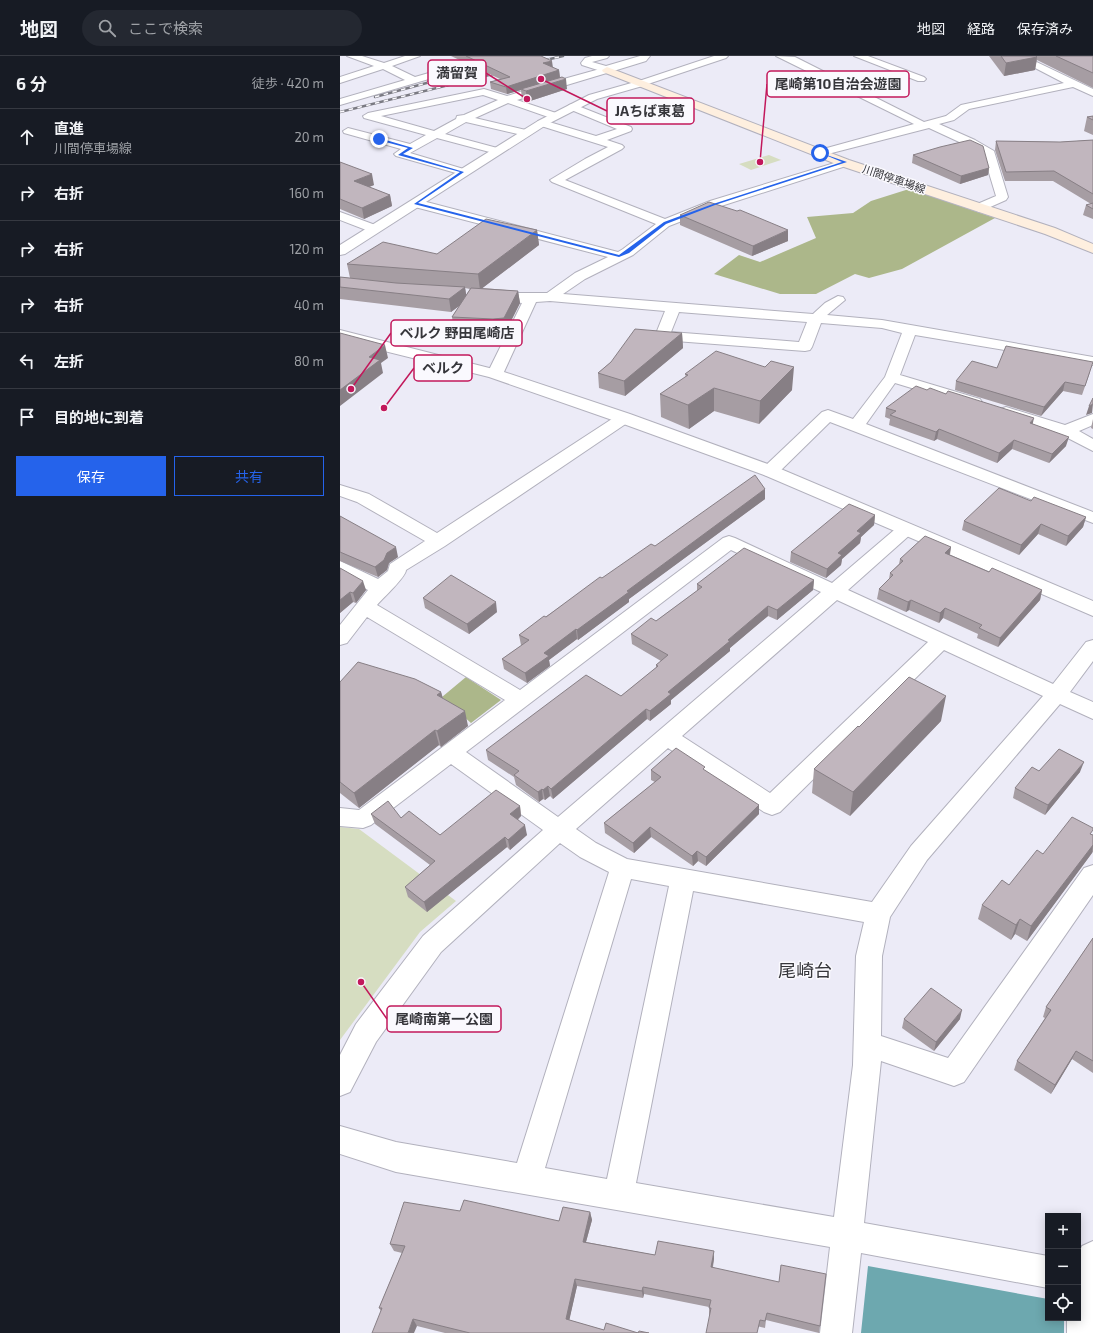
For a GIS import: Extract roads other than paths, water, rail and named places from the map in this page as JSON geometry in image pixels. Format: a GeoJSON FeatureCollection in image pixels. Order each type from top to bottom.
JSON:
{"type":"FeatureCollection","features":[{"type":"Feature","properties":{"kind":"main road","name":"川間停車場線"},"geometry":{"type":"LineString","coordinates":[[606,68],[820,153],[1050,231],[1093,248]]}},
{"type":"Feature","properties":{"kind":"street"},"geometry":{"type":"LineString","coordinates":[[352,56],[384,66],[414,80]]}},
{"type":"Feature","properties":{"kind":"street"},"geometry":{"type":"LineString","coordinates":[[340,80],[415,56]]}},
{"type":"Feature","properties":{"kind":"street"},"geometry":{"type":"LineString","coordinates":[[604,56],[586,62],[587,64],[606,68]]}},
{"type":"Feature","properties":{"kind":"street"},"geometry":{"type":"LineString","coordinates":[[340,251],[462,172],[555,116],[593,97],[642,83],[723,56]]}},
{"type":"Feature","properties":{"kind":"street"},"geometry":{"type":"LineString","coordinates":[[781,56],[792,59],[927,125],[971,142],[988,151],[1002,197],[979,208]]}},
{"type":"Feature","properties":{"kind":"street"},"geometry":{"type":"LineString","coordinates":[[859,56],[921,79]]}},
{"type":"Feature","properties":{"kind":"street"},"geometry":{"type":"LineString","coordinates":[[462,172],[400,154],[466,119],[508,99],[606,68],[647,57]]}},
{"type":"Feature","properties":{"kind":"street"},"geometry":{"type":"LineString","coordinates":[[1025,57],[1072,84],[1093,93]]}},
{"type":"Feature","properties":{"kind":"street"},"geometry":{"type":"LineString","coordinates":[[340,102],[460,67]]}},
{"type":"Feature","properties":{"kind":"street"},"geometry":{"type":"LineString","coordinates":[[820,153],[950,118],[965,107],[1006,96],[1072,84]]}},
{"type":"Feature","properties":{"kind":"street"},"geometry":{"type":"LineString","coordinates":[[497,151],[368,116],[484,92],[555,116]]}},
{"type":"Feature","properties":{"kind":"street"},"geometry":{"type":"LineString","coordinates":[[415,106],[437,112]]}},
{"type":"Feature","properties":{"kind":"street"},"geometry":{"type":"LineString","coordinates":[[573,107],[626,129],[596,140]]}},
{"type":"Feature","properties":{"kind":"street"},"geometry":{"type":"LineString","coordinates":[[451,115],[526,133]]}},
{"type":"Feature","properties":{"kind":"street"},"geometry":{"type":"LineString","coordinates":[[542,123],[618,147],[556,180],[665,223]]}},
{"type":"Feature","properties":{"kind":"street"},"geometry":{"type":"LineString","coordinates":[[379,139],[410,128]]}},
{"type":"Feature","properties":{"kind":"street"},"geometry":{"type":"LineString","coordinates":[[348,131],[411,148]]}},
{"type":"Feature","properties":{"kind":"street"},"geometry":{"type":"LineString","coordinates":[[550,296],[580,276],[628,252],[665,223],[714,204],[845,162]]}},
{"type":"Feature","properties":{"kind":"street"},"geometry":{"type":"LineString","coordinates":[[415,203],[619,256]]}},
{"type":"Feature","properties":{"kind":"street"},"geometry":{"type":"LineString","coordinates":[[340,216],[374,229]]}},
{"type":"Feature","properties":{"kind":"street"},"geometry":{"type":"LineString","coordinates":[[475,295],[528,298],[550,296],[673,308],[882,324],[1093,361]]}},
{"type":"Feature","properties":{"kind":"street"},"geometry":{"type":"LineString","coordinates":[[494,374],[529,303],[528,298]]}},
{"type":"Feature","properties":{"kind":"street"},"geometry":{"type":"LineString","coordinates":[[673,308],[662,336],[805,347],[816,318],[820,312],[838,300]]}},
{"type":"Feature","properties":{"kind":"street"},"geometry":{"type":"LineString","coordinates":[[857,425],[892,377],[910,330]]}},
{"type":"Feature","properties":{"kind":"street"},"geometry":{"type":"LineString","coordinates":[[340,335],[494,374],[624,418],[770,471],[1093,608]]}},
{"type":"Feature","properties":{"kind":"street"},"geometry":{"type":"LineString","coordinates":[[892,377],[1066,431],[1093,446]]}},
{"type":"Feature","properties":{"kind":"street"},"geometry":{"type":"LineString","coordinates":[[770,471],[828,415],[1093,518]]}},
{"type":"Feature","properties":{"kind":"street"},"geometry":{"type":"LineString","coordinates":[[340,638],[380,588],[397,573],[398,568],[624,418]]}},
{"type":"Feature","properties":{"kind":"street"},"geometry":{"type":"LineString","coordinates":[[1066,431],[1093,419]]}},
{"type":"Feature","properties":{"kind":"street"},"geometry":{"type":"LineString","coordinates":[[340,490],[363,498],[439,542]]}},
{"type":"Feature","properties":{"kind":"street"},"geometry":{"type":"LineString","coordinates":[[340,1082],[366,1033],[432,944],[506,876],[906,529]]}},
{"type":"Feature","properties":{"kind":"street"},"geometry":{"type":"LineString","coordinates":[[340,817],[363,819],[729,542],[836,590],[1093,711]]}},
{"type":"Feature","properties":{"kind":"street"},"geometry":{"type":"LineString","coordinates":[[340,567],[380,588]]}},
{"type":"Feature","properties":{"kind":"street"},"geometry":{"type":"LineString","coordinates":[[365,607],[521,700]]}},
{"type":"Feature","properties":{"kind":"street"},"geometry":{"type":"LineString","coordinates":[[667,737],[772,806],[942,640]]}},
{"type":"Feature","properties":{"kind":"street"},"geometry":{"type":"LineString","coordinates":[[836,1333],[867,1065],[869,956],[878,914],[918,853],[1057,694],[1093,648]]}},
{"type":"Feature","properties":{"kind":"street"},"geometry":{"type":"LineString","coordinates":[[452,752],[588,850],[622,868],[878,914]]}},
{"type":"Feature","properties":{"kind":"street"},"geometry":{"type":"LineString","coordinates":[[527,1180],[622,868]]}},
{"type":"Feature","properties":{"kind":"street"},"geometry":{"type":"LineString","coordinates":[[868,1044],[954,1073],[1093,875]]}},
{"type":"Feature","properties":{"kind":"street"},"geometry":{"type":"LineString","coordinates":[[619,1195],[683,878]]}},
{"type":"Feature","properties":{"kind":"street"},"geometry":{"type":"LineString","coordinates":[[340,1140],[396,1157],[848,1235],[1045,1271]]}},
{"type":"Feature","properties":{"kind":"street"},"geometry":{"type":"LineString","coordinates":[[1083,1333],[1087,1274]]}},
{"type":"Feature","properties":{"kind":"water"},"geometry":{"type":"Polygon","coordinates":[[[868,1266],[1045,1298],[1045,1321],[1064,1321],[1064,1333],[861,1333],[868,1266]]]}},
{"type":"Feature","properties":{"kind":"railway"},"geometry":{"type":"LineString","coordinates":[[537,62],[563,56]]}},
{"type":"Feature","properties":{"kind":"railway"},"geometry":{"type":"LineString","coordinates":[[375,97],[489,66]]}},
{"type":"Feature","properties":{"kind":"railway"},"geometry":{"type":"LineString","coordinates":[[340,112],[501,72]]}},
{"type":"Feature","properties":{"kind":"place","name":"JAちば東葛"},"geometry":{"type":"Point","coordinates":[541,79]}},
{"type":"Feature","properties":{"kind":"place","name":"満留賀"},"geometry":{"type":"Point","coordinates":[527,99]}},
{"type":"Feature","properties":{"kind":"place","name":"尾崎第10自治会遊園"},"geometry":{"type":"Point","coordinates":[760,162]}},
{"type":"Feature","properties":{"kind":"place","name":"ベルク 野田尾崎店"},"geometry":{"type":"Point","coordinates":[351,389]}},
{"type":"Feature","properties":{"kind":"place","name":"ベルク"},"geometry":{"type":"Point","coordinates":[384,408]}},
{"type":"Feature","properties":{"kind":"place","name":"尾崎南第一公園"},"geometry":{"type":"Point","coordinates":[361,982]}},
{"type":"Feature","properties":{"kind":"district","name":"尾崎台"},"geometry":{"type":"Point","coordinates":[805,971]}}]}
